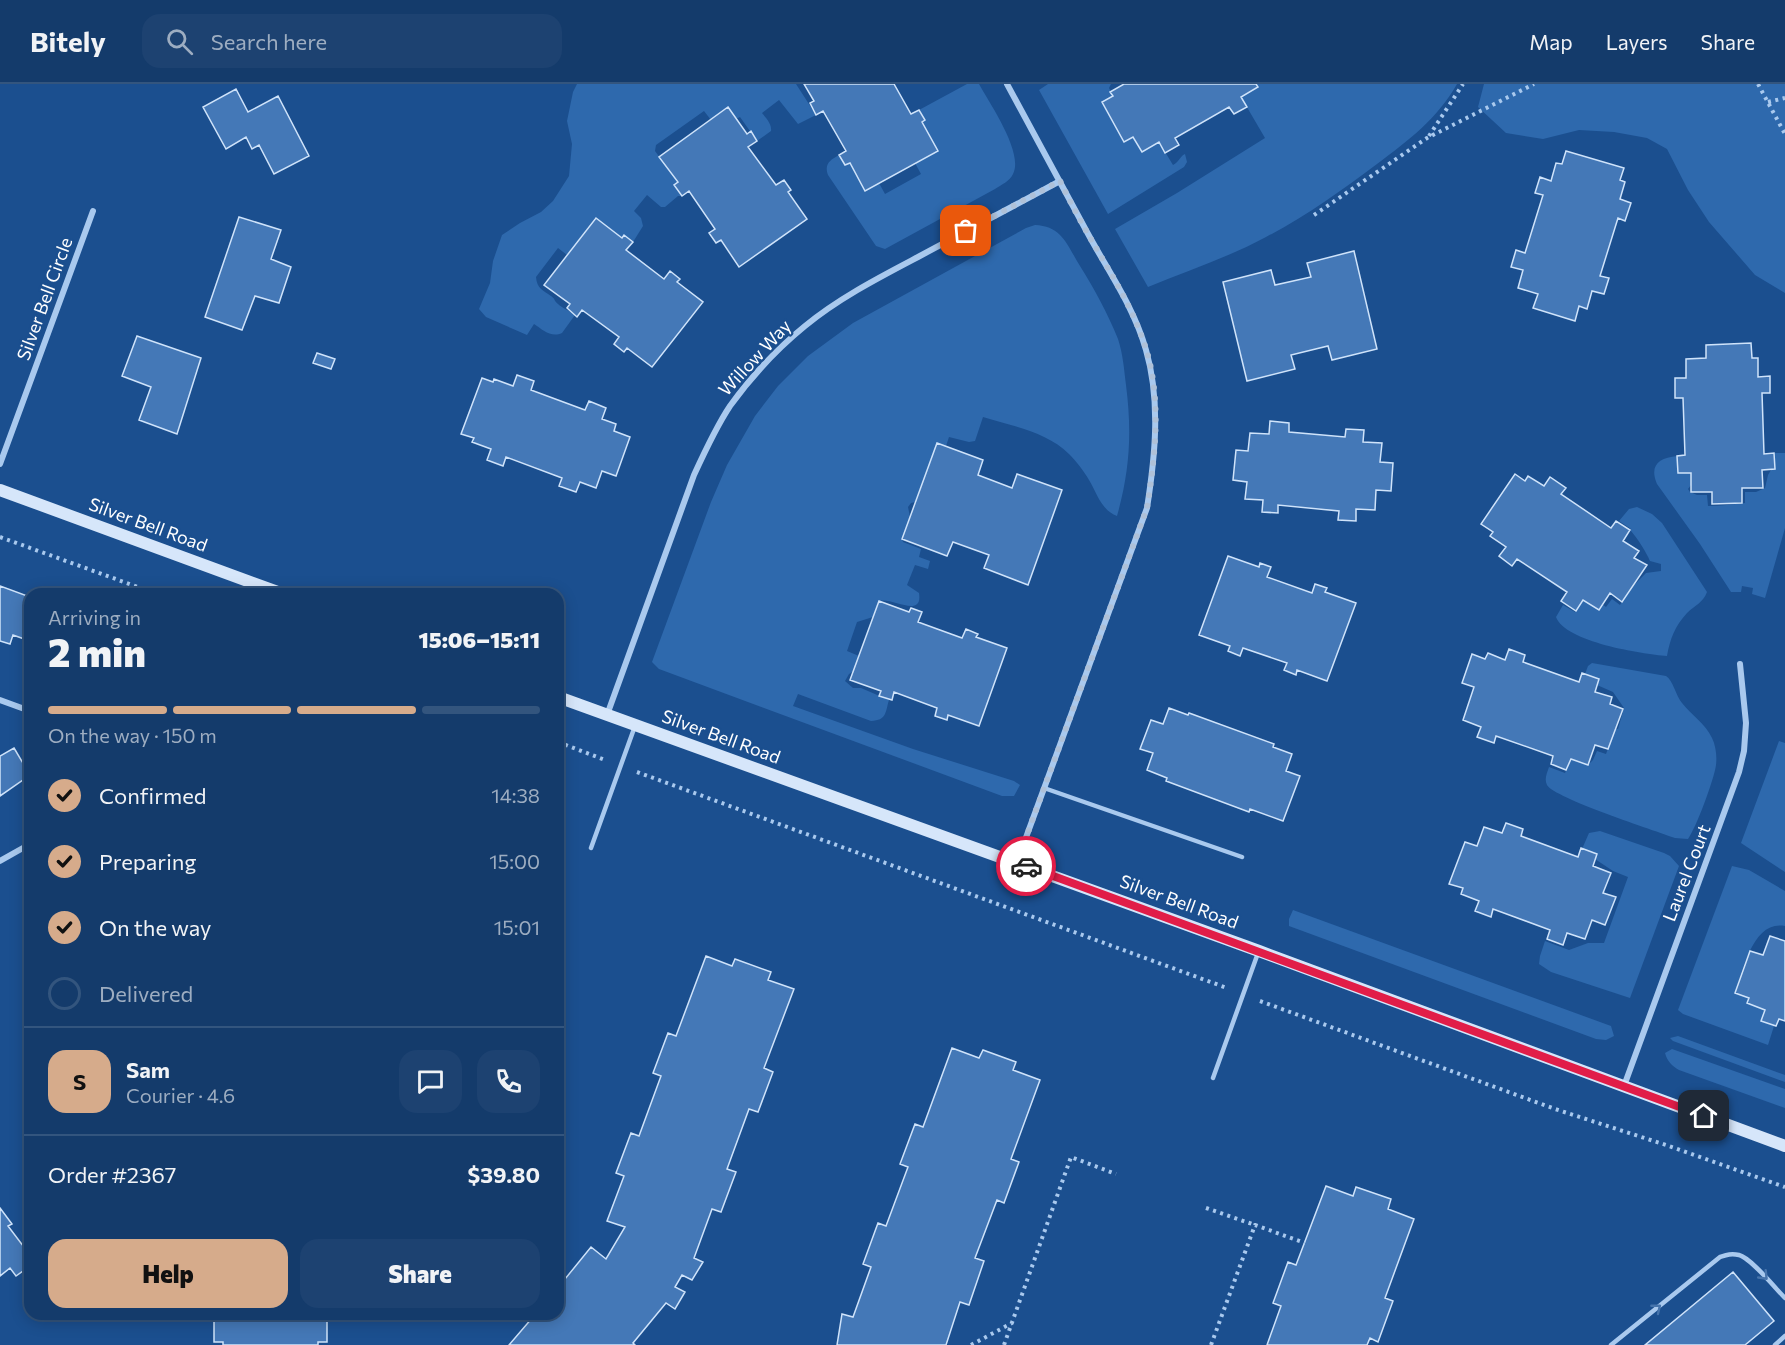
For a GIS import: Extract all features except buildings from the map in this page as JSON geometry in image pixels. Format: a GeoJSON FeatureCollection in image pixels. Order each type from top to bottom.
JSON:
{"type":"FeatureCollection","features":[{"type":"Feature","properties":{"kind":"street"},"geometry":{"type":"LineString","coordinates":[[1007,84],[1119,287],[1134,319],[1146,350],[1152,379],[1155,413],[1151,484],[1147,508],[1017,862]]}},
{"type":"Feature","properties":{"kind":"street","name":"Willow Way"},"geometry":{"type":"LineString","coordinates":[[607,715],[694,475],[706,447],[730,406],[745,387],[806,325],[857,291],[1060,181]]}},
{"type":"Feature","properties":{"kind":"street","name":"Silver Bell Circle"},"geometry":{"type":"LineString","coordinates":[[0,465],[93,211]]}},
{"type":"Feature","properties":{"kind":"street","name":"Silver Bell Road"},"geometry":{"type":"LineString","coordinates":[[0,490],[254,588]]}},
{"type":"Feature","properties":{"kind":"street","name":"Laurel Court"},"geometry":{"type":"LineString","coordinates":[[1624,1086],[1739,772],[1744,751],[1746,723],[1740,664]]}},
{"type":"Feature","properties":{"kind":"street","name":"Silver Bell Road"},"geometry":{"type":"LineString","coordinates":[[564,699],[1017,862],[1785,1146]]}},
{"type":"Feature","properties":{"kind":"street"},"geometry":{"type":"LineString","coordinates":[[0,700],[24,709]]}},
{"type":"Feature","properties":{"kind":"street"},"geometry":{"type":"LineString","coordinates":[[0,861],[24,847]]}},
{"type":"Feature","properties":{"kind":"lane"},"geometry":{"type":"LineString","coordinates":[[591,848],[635,726]]}},
{"type":"Feature","properties":{"kind":"lane"},"geometry":{"type":"LineString","coordinates":[[1044,788],[1242,857]]}},
{"type":"Feature","properties":{"kind":"lane"},"geometry":{"type":"LineString","coordinates":[[1213,1078],[1259,951]]}},
{"type":"Feature","properties":{"kind":"lane"},"geometry":{"type":"LineString","coordinates":[[1611,1345],[1720,1257],[1729,1254],[1741,1256],[1785,1298]]}},
{"type":"Feature","properties":{"kind":"lane"},"geometry":{"type":"LineString","coordinates":[[1775,1345],[1785,1336]]}},
{"type":"Feature","properties":{"kind":"path"},"geometry":{"type":"LineString","coordinates":[[1427,138],[1463,84]]}},
{"type":"Feature","properties":{"kind":"path"},"geometry":{"type":"LineString","coordinates":[[1314,215],[1427,138],[1534,84]]}},
{"type":"Feature","properties":{"kind":"path"},"geometry":{"type":"LineString","coordinates":[[1758,84],[1785,134]]}},
{"type":"Feature","properties":{"kind":"path"},"geometry":{"type":"LineString","coordinates":[[1768,102],[1785,98]]}},
{"type":"Feature","properties":{"kind":"path"},"geometry":{"type":"LineString","coordinates":[[0,537],[140,588]]}},
{"type":"Feature","properties":{"kind":"path"},"geometry":{"type":"LineString","coordinates":[[564,744],[1555,1109],[1785,1187]]}},
{"type":"Feature","properties":{"kind":"path"},"geometry":{"type":"LineString","coordinates":[[1004,1345],[1071,1157],[1116,1174]]}},
{"type":"Feature","properties":{"kind":"path"},"geometry":{"type":"LineString","coordinates":[[1206,1208],[1305,1243]]}},
{"type":"Feature","properties":{"kind":"path"},"geometry":{"type":"LineString","coordinates":[[1211,1345],[1255,1225]]}},
{"type":"Feature","properties":{"kind":"path"},"geometry":{"type":"LineString","coordinates":[[971,1345],[1012,1323]]}},
{"type":"Feature","properties":{"kind":"shaded area"},"geometry":{"type":"Polygon","coordinates":[[[577,84],[796,84],[816,115],[798,124],[779,100],[762,113],[770,124],[771,131],[757,141],[740,117],[736,119],[728,108],[711,120],[704,111],[656,145],[655,151],[678,182],[674,185],[682,196],[678,196],[665,207],[661,207],[647,195],[634,211],[641,218],[643,226],[633,242],[624,235],[622,238],[595,218],[567,255],[558,248],[536,277],[537,281],[541,289],[575,315],[562,333],[551,334],[534,324],[527,335],[486,317],[479,309],[490,283],[493,261],[502,235],[541,212],[553,201],[569,176],[572,144],[567,121],[577,84]]]}},
{"type":"Feature","properties":{"kind":"shaded area"},"geometry":{"type":"Polygon","coordinates":[[[967,84],[979,84],[1004,129],[1014,154],[1015,165],[1012,176],[995,189],[885,249],[876,246],[828,175],[829,163],[839,155],[845,165],[850,163],[865,191],[879,183],[885,194],[921,174],[915,163],[922,122],[925,120],[919,110],[967,84]]]}},
{"type":"Feature","properties":{"kind":"shaded area"},"geometry":{"type":"Polygon","coordinates":[[[1048,84],[1111,84],[1109,88],[1113,96],[1102,103],[1124,142],[1133,137],[1142,152],[1159,142],[1173,165],[1185,154],[1187,162],[1184,167],[1108,214],[1039,90],[1048,84]]]}},
{"type":"Feature","properties":{"kind":"shaded area"},"geometry":{"type":"Polygon","coordinates":[[[1256,84],[1457,84],[1441,108],[1411,138],[1309,212],[1237,251],[1148,287],[1115,229],[1265,138],[1241,97],[1257,87],[1256,84]]]}},
{"type":"Feature","properties":{"kind":"shaded area"},"geometry":{"type":"Polygon","coordinates":[[[1484,84],[1785,84],[1785,293],[1755,275],[1709,222],[1688,190],[1667,149],[1647,138],[1614,132],[1579,130],[1543,139],[1506,133],[1478,107],[1484,84]]]}},
{"type":"Feature","properties":{"kind":"shaded area"},"geometry":{"type":"Polygon","coordinates":[[[1035,225],[1052,229],[1063,238],[1100,301],[1120,345],[1128,402],[1129,435],[1125,483],[1117,516],[1103,505],[1085,473],[1072,457],[1060,446],[1040,435],[983,417],[975,441],[969,442],[949,437],[946,446],[937,443],[915,502],[908,507],[910,517],[902,539],[903,542],[921,549],[919,557],[930,561],[928,569],[915,565],[907,585],[919,593],[919,601],[912,606],[879,601],[873,617],[857,622],[847,651],[859,656],[854,671],[845,681],[853,688],[861,688],[889,700],[883,717],[871,721],[798,694],[793,706],[913,749],[1014,781],[1020,785],[1014,796],[1002,796],[659,669],[652,662],[711,502],[727,465],[755,416],[778,386],[808,356],[853,323],[1035,225]]]}},
{"type":"Feature","properties":{"kind":"shaded area"},"geometry":{"type":"Polygon","coordinates":[[[1774,453],[1785,453],[1785,528],[1765,598],[1752,594],[1753,588],[1742,586],[1741,592],[1731,592],[1657,484],[1655,467],[1665,459],[1677,456],[1678,473],[1691,473],[1691,485],[1688,489],[1697,495],[1707,495],[1708,506],[1745,503],[1745,492],[1756,492],[1765,488],[1768,475],[1774,469],[1774,453]]]}},
{"type":"Feature","properties":{"kind":"shaded area"},"geometry":{"type":"Polygon","coordinates":[[[1637,507],[1652,514],[1662,523],[1707,592],[1679,623],[1671,638],[1667,656],[1640,653],[1588,640],[1562,626],[1556,617],[1563,605],[1575,612],[1583,599],[1606,607],[1612,599],[1620,605],[1631,588],[1646,573],[1661,571],[1661,564],[1650,561],[1631,529],[1619,521],[1629,509],[1637,507]]]}},
{"type":"Feature","properties":{"kind":"shaded area"},"geometry":{"type":"Polygon","coordinates":[[[1592,663],[1666,676],[1682,703],[1706,728],[1712,738],[1716,755],[1715,772],[1700,815],[1688,839],[1675,838],[1606,814],[1567,798],[1547,785],[1549,767],[1565,773],[1571,759],[1588,765],[1597,751],[1606,754],[1615,729],[1618,729],[1624,708],[1613,692],[1597,685],[1585,674],[1592,663]]]}},
{"type":"Feature","properties":{"kind":"shaded area"},"geometry":{"type":"Polygon","coordinates":[[[1779,741],[1785,743],[1785,872],[1741,843],[1779,741]]]}},
{"type":"Feature","properties":{"kind":"shaded area"},"geometry":{"type":"Polygon","coordinates":[[[1600,831],[1664,853],[1679,866],[1630,998],[1551,972],[1539,964],[1545,941],[1569,950],[1588,943],[1604,943],[1628,877],[1613,871],[1595,859],[1597,854],[1582,849],[1589,833],[1600,831]]]}},
{"type":"Feature","properties":{"kind":"shaded area"},"geometry":{"type":"Polygon","coordinates":[[[1732,866],[1749,870],[1785,891],[1785,926],[1774,926],[1757,938],[1746,960],[1735,993],[1749,998],[1747,1003],[1765,1010],[1761,1021],[1774,1026],[1768,1045],[1683,1014],[1678,1010],[1732,866]]]}},
{"type":"Feature","properties":{"kind":"shaded area"},"geometry":{"type":"Polygon","coordinates":[[[1293,910],[1611,1026],[1614,1036],[1606,1040],[1596,1039],[1289,926],[1293,910]]]}},
{"type":"Feature","properties":{"kind":"shaded area"},"geometry":{"type":"Polygon","coordinates":[[[1678,1036],[1785,1075],[1785,1082],[1670,1038],[1678,1036]]]}},
{"type":"Feature","properties":{"kind":"shaded area"},"geometry":{"type":"Polygon","coordinates":[[[1672,1049],[1785,1089],[1785,1108],[1679,1070],[1670,1063],[1665,1053],[1672,1049]]]}},
{"type":"Feature","properties":{"kind":"way so far"},"geometry":{"type":"LineString","coordinates":[[966,231],[1060,181],[1119,287],[1134,319],[1146,350],[1152,379],[1155,413],[1154,451],[1147,508],[1017,862],[1026,866]]}},
{"type":"Feature","properties":{"kind":"route"},"geometry":{"type":"LineString","coordinates":[[1026,866],[1704,1116]]}}]}
